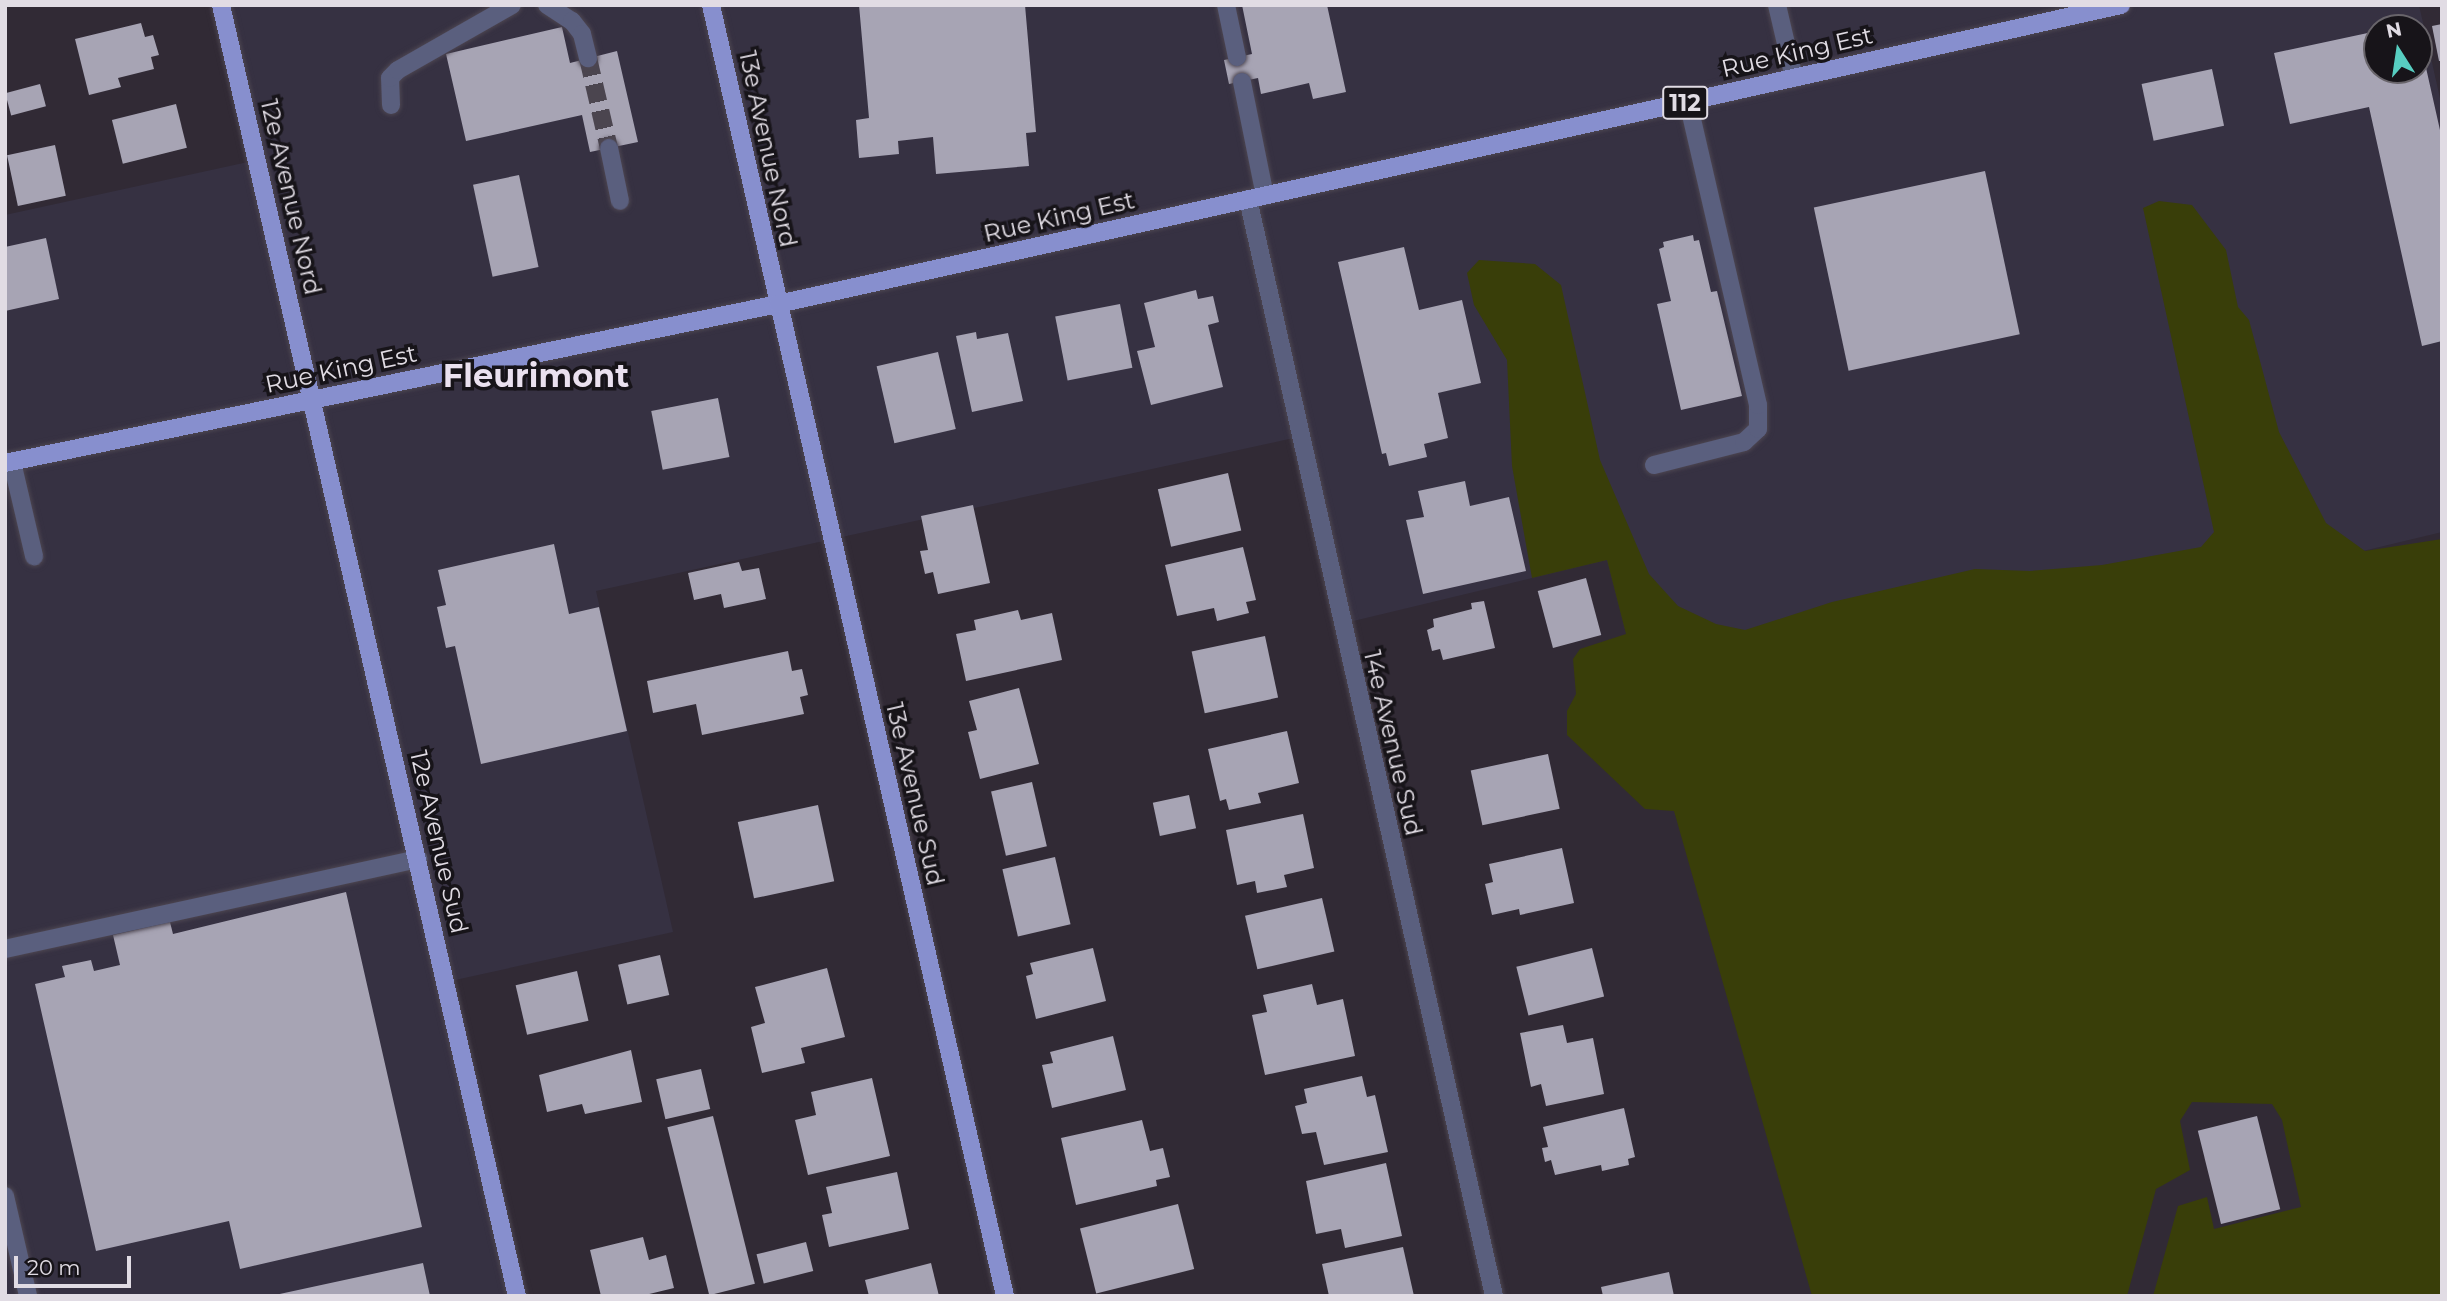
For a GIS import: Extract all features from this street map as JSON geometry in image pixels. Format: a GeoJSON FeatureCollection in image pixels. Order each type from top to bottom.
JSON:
{"type":"FeatureCollection","features":[{"type":"Feature","properties":{"kind":"main road","name":"12e Avenue Nord"},"geometry":{"type":"LineString","coordinates":[[221,5],[313,400]]}},
{"type":"Feature","properties":{"kind":"main road","name":"13e Avenue Nord"},"geometry":{"type":"LineString","coordinates":[[711,5],[778,304]]}},
{"type":"Feature","properties":{"kind":"main road","name":"Rue King Est"},"geometry":{"type":"LineString","coordinates":[[9,463],[778,304],[2121,5]]}},
{"type":"Feature","properties":{"kind":"main road","name":"13e Avenue Sud"},"geometry":{"type":"LineString","coordinates":[[778,304],[1005,1296]]}},
{"type":"Feature","properties":{"kind":"main road","name":"12e Avenue Sud"},"geometry":{"type":"LineString","coordinates":[[313,400],[517,1296]]}},
{"type":"Feature","properties":{"kind":"street"},"geometry":{"type":"LineString","coordinates":[[391,105],[390,78],[398,69],[512,5]]}},
{"type":"Feature","properties":{"kind":"street"},"geometry":{"type":"LineString","coordinates":[[547,5],[572,21],[582,34],[588,58]]}},
{"type":"Feature","properties":{"kind":"street"},"geometry":{"type":"LineString","coordinates":[[1226,5],[1237,57]]}},
{"type":"Feature","properties":{"kind":"street"},"geometry":{"type":"LineString","coordinates":[[1777,5],[1794,78]]}},
{"type":"Feature","properties":{"kind":"street","name":"14e Avenue Sud"},"geometry":{"type":"LineString","coordinates":[[1242,82],[1257,197],[1494,1296]]}},
{"type":"Feature","properties":{"kind":"street"},"geometry":{"type":"LineString","coordinates":[[1654,466],[1744,442],[1758,429],[1758,405],[1688,102]]}},
{"type":"Feature","properties":{"kind":"street"},"geometry":{"type":"LineString","coordinates":[[609,148],[620,201]]}},
{"type":"Feature","properties":{"kind":"street"},"geometry":{"type":"LineString","coordinates":[[9,463],[34,556]]}},
{"type":"Feature","properties":{"kind":"street"},"geometry":{"type":"LineString","coordinates":[[5,949],[418,859]]}},
{"type":"Feature","properties":{"kind":"street"},"geometry":{"type":"LineString","coordinates":[[5,1196],[28,1296]]}},
{"type":"Feature","properties":{"kind":"shaded area"},"geometry":{"type":"Polygon","coordinates":[[[228,5],[2419,5],[2421,14],[2363,14],[2363,84],[2433,84],[2433,67],[2442,107],[2442,532],[1649,722],[1607,560],[1341,624],[1298,437],[596,591],[673,932],[446,982],[517,1296],[5,1296],[5,215],[257,160],[228,5]]]}},
{"type":"Feature","properties":{"kind":"green space"},"geometry":{"type":"Polygon","coordinates":[[[2159,201],[2192,205],[2226,250],[2238,307],[2249,320],[2279,432],[2326,523],[2365,551],[2442,539],[2442,1296],[2153,1296],[2178,1206],[2207,1197],[2214,1229],[2301,1207],[2282,1120],[2272,1104],[2192,1102],[2180,1121],[2190,1170],[2156,1189],[2127,1296],[1812,1296],[1674,811],[1645,809],[1567,735],[1567,711],[1576,694],[1573,659],[1580,649],[1626,634],[1607,560],[1532,578],[1512,466],[1507,360],[1474,305],[1467,273],[1479,260],[1535,264],[1561,285],[1600,460],[1649,574],[1678,606],[1716,624],[1745,630],[1832,602],[1975,569],[2030,571],[2102,565],[2201,547],[2214,532],[2143,208],[2159,201]]]}},
{"type":"Feature","properties":{"kind":"building"},"geometry":{"type":"Polygon","coordinates":[[[859,5],[1025,5],[1036,132],[1026,133],[1029,166],[936,174],[933,137],[898,141],[899,154],[859,158],[856,120],[869,118],[859,5]]]}},
{"type":"Feature","properties":{"kind":"building"},"geometry":{"type":"Polygon","coordinates":[[[1242,5],[1327,5],[1346,92],[1313,99],[1309,83],[1261,94],[1258,78],[1229,84],[1224,60],[1252,54],[1242,5]]]}},
{"type":"Feature","properties":{"kind":"building"},"geometry":{"type":"Polygon","coordinates":[[[141,23],[145,37],[153,35],[159,55],[151,57],[154,69],[118,78],[121,87],[89,95],[75,39],[141,23]]]}},
{"type":"Feature","properties":{"kind":"building"},"geometry":{"type":"Polygon","coordinates":[[[2442,24],[2442,61],[2439,61],[2433,26],[2442,24]]]}},
{"type":"Feature","properties":{"kind":"building"},"geometry":{"type":"Polygon","coordinates":[[[562,27],[570,63],[617,51],[638,142],[590,152],[582,115],[466,141],[446,54],[562,27]]]}},
{"type":"Feature","properties":{"kind":"building"},"geometry":{"type":"Polygon","coordinates":[[[2363,34],[2363,84],[2430,84],[2442,139],[2442,341],[2422,346],[2369,107],[2290,124],[2274,53],[2363,34]]]}},
{"type":"Feature","properties":{"kind":"building"},"geometry":{"type":"Polygon","coordinates":[[[2212,69],[2224,126],[2154,141],[2142,84],[2212,69]]]}},
{"type":"Feature","properties":{"kind":"building"},"geometry":{"type":"Polygon","coordinates":[[[40,84],[46,106],[11,116],[5,93],[40,84]]]}},
{"type":"Feature","properties":{"kind":"building"},"geometry":{"type":"Polygon","coordinates":[[[176,104],[187,148],[123,164],[112,120],[176,104]]]}},
{"type":"Feature","properties":{"kind":"building"},"geometry":{"type":"Polygon","coordinates":[[[55,145],[66,196],[18,206],[7,155],[55,145]]]}},
{"type":"Feature","properties":{"kind":"building"},"geometry":{"type":"Polygon","coordinates":[[[1985,171],[2020,334],[1849,371],[1814,207],[1985,171]]]}},
{"type":"Feature","properties":{"kind":"building"},"geometry":{"type":"Polygon","coordinates":[[[519,175],[539,267],[493,277],[473,185],[519,175]]]}},
{"type":"Feature","properties":{"kind":"building"},"geometry":{"type":"Polygon","coordinates":[[[1693,235],[1694,241],[1699,240],[1711,292],[1717,291],[1742,396],[1681,410],[1657,304],[1671,301],[1659,249],[1664,247],[1663,242],[1693,235]]]}},
{"type":"Feature","properties":{"kind":"building"},"geometry":{"type":"Polygon","coordinates":[[[46,238],[59,299],[5,311],[5,247],[46,238]]]}},
{"type":"Feature","properties":{"kind":"building"},"geometry":{"type":"Polygon","coordinates":[[[1404,247],[1419,310],[1462,300],[1481,383],[1438,393],[1448,438],[1424,444],[1427,457],[1389,466],[1386,453],[1382,454],[1338,262],[1404,247]]]}},
{"type":"Feature","properties":{"kind":"building"},"geometry":{"type":"Polygon","coordinates":[[[1196,290],[1198,299],[1213,296],[1219,322],[1208,325],[1223,387],[1151,405],[1137,351],[1155,347],[1144,303],[1196,290]]]}},
{"type":"Feature","properties":{"kind":"building"},"geometry":{"type":"Polygon","coordinates":[[[1120,304],[1132,368],[1068,380],[1055,317],[1120,304]]]}},
{"type":"Feature","properties":{"kind":"building"},"geometry":{"type":"Polygon","coordinates":[[[976,332],[977,339],[1008,333],[1023,401],[972,412],[956,336],[976,332]]]}},
{"type":"Feature","properties":{"kind":"building"},"geometry":{"type":"Polygon","coordinates":[[[938,352],[956,429],[894,443],[877,366],[938,352]]]}},
{"type":"Feature","properties":{"kind":"building"},"geometry":{"type":"Polygon","coordinates":[[[718,398],[729,457],[663,470],[651,411],[718,398]]]}},
{"type":"Feature","properties":{"kind":"building"},"geometry":{"type":"Polygon","coordinates":[[[1228,473],[1241,530],[1171,547],[1158,489],[1228,473]]]}},
{"type":"Feature","properties":{"kind":"building"},"geometry":{"type":"Polygon","coordinates":[[[1465,481],[1470,506],[1509,497],[1526,571],[1423,594],[1406,520],[1424,517],[1418,491],[1465,481]]]}},
{"type":"Feature","properties":{"kind":"building"},"geometry":{"type":"Polygon","coordinates":[[[973,505],[990,583],[938,594],[933,572],[925,574],[920,551],[928,550],[921,516],[973,505]]]}},
{"type":"Feature","properties":{"kind":"building"},"geometry":{"type":"Polygon","coordinates":[[[554,544],[569,614],[599,607],[627,731],[481,764],[455,646],[446,648],[437,607],[446,605],[438,570],[554,544]]]}},
{"type":"Feature","properties":{"kind":"building"},"geometry":{"type":"Polygon","coordinates":[[[1243,547],[1256,600],[1246,602],[1249,613],[1217,621],[1214,608],[1177,616],[1165,565],[1243,547]]]}},
{"type":"Feature","properties":{"kind":"building"},"geometry":{"type":"Polygon","coordinates":[[[739,562],[742,571],[759,568],[766,599],[724,608],[721,594],[694,600],[688,573],[739,562]]]}},
{"type":"Feature","properties":{"kind":"building"},"geometry":{"type":"Polygon","coordinates":[[[1586,578],[1601,635],[1553,648],[1538,591],[1586,578]]]}},
{"type":"Feature","properties":{"kind":"building"},"geometry":{"type":"Polygon","coordinates":[[[1484,601],[1495,648],[1443,660],[1440,649],[1432,651],[1427,630],[1434,627],[1433,619],[1472,609],[1471,603],[1484,601]]]}},
{"type":"Feature","properties":{"kind":"building"},"geometry":{"type":"Polygon","coordinates":[[[1018,610],[1021,620],[1052,613],[1062,660],[966,681],[956,634],[976,630],[974,620],[1018,610]]]}},
{"type":"Feature","properties":{"kind":"building"},"geometry":{"type":"Polygon","coordinates":[[[1265,636],[1278,698],[1205,713],[1192,652],[1265,636]]]}},
{"type":"Feature","properties":{"kind":"building"},"geometry":{"type":"Polygon","coordinates":[[[788,651],[792,671],[802,669],[808,695],[800,697],[804,714],[702,735],[696,704],[653,713],[647,681],[788,651]]]}},
{"type":"Feature","properties":{"kind":"building"},"geometry":{"type":"Polygon","coordinates":[[[1019,688],[1039,764],[980,779],[968,732],[977,730],[969,701],[1019,688]]]}},
{"type":"Feature","properties":{"kind":"building"},"geometry":{"type":"Polygon","coordinates":[[[1287,731],[1299,783],[1258,793],[1261,803],[1229,810],[1226,799],[1220,801],[1208,749],[1287,731]]]}},
{"type":"Feature","properties":{"kind":"building"},"geometry":{"type":"Polygon","coordinates":[[[1548,754],[1560,809],[1482,825],[1471,770],[1548,754]]]}},
{"type":"Feature","properties":{"kind":"building"},"geometry":{"type":"Polygon","coordinates":[[[1032,782],[1047,846],[1006,856],[991,791],[1032,782]]]}},
{"type":"Feature","properties":{"kind":"building"},"geometry":{"type":"Polygon","coordinates":[[[1189,795],[1196,828],[1160,836],[1153,803],[1189,795]]]}},
{"type":"Feature","properties":{"kind":"building"},"geometry":{"type":"Polygon","coordinates":[[[818,805],[834,881],[754,898],[738,822],[818,805]]]}},
{"type":"Feature","properties":{"kind":"building"},"geometry":{"type":"Polygon","coordinates":[[[1303,814],[1314,868],[1284,875],[1287,887],[1257,893],[1255,881],[1237,885],[1226,830],[1303,814]]]}},
{"type":"Feature","properties":{"kind":"building"},"geometry":{"type":"Polygon","coordinates":[[[1562,848],[1574,903],[1520,915],[1519,909],[1492,915],[1485,884],[1493,882],[1489,864],[1562,848]]]}},
{"type":"Feature","properties":{"kind":"building"},"geometry":{"type":"Polygon","coordinates":[[[1055,857],[1071,924],[1018,936],[1002,869],[1055,857]]]}},
{"type":"Feature","properties":{"kind":"building"},"geometry":{"type":"Polygon","coordinates":[[[346,892],[422,1227],[240,1269],[229,1221],[96,1251],[35,984],[65,977],[62,966],[91,960],[94,971],[120,965],[113,935],[170,922],[173,934],[346,892]]]}},
{"type":"Feature","properties":{"kind":"building"},"geometry":{"type":"Polygon","coordinates":[[[1322,898],[1334,952],[1257,969],[1245,916],[1322,898]]]}},
{"type":"Feature","properties":{"kind":"building"},"geometry":{"type":"Polygon","coordinates":[[[1093,948],[1106,1001],[1036,1019],[1026,976],[1033,974],[1030,963],[1093,948]]]}},
{"type":"Feature","properties":{"kind":"building"},"geometry":{"type":"Polygon","coordinates":[[[1592,948],[1604,997],[1528,1015],[1516,967],[1592,948]]]}},
{"type":"Feature","properties":{"kind":"building"},"geometry":{"type":"Polygon","coordinates":[[[660,955],[669,995],[627,1005],[618,965],[660,955]]]}},
{"type":"Feature","properties":{"kind":"building"},"geometry":{"type":"Polygon","coordinates":[[[827,968],[845,1037],[801,1048],[805,1063],[762,1073],[751,1027],[765,1023],[755,987],[827,968]]]}},
{"type":"Feature","properties":{"kind":"building"},"geometry":{"type":"Polygon","coordinates":[[[577,971],[588,1021],[527,1035],[516,985],[577,971]]]}},
{"type":"Feature","properties":{"kind":"building"},"geometry":{"type":"Polygon","coordinates":[[[1312,984],[1317,1005],[1343,999],[1355,1056],[1265,1075],[1252,1015],[1267,1012],[1263,995],[1312,984]]]}},
{"type":"Feature","properties":{"kind":"building"},"geometry":{"type":"Polygon","coordinates":[[[1563,1025],[1567,1043],[1593,1038],[1604,1094],[1546,1106],[1541,1084],[1531,1087],[1520,1033],[1563,1025]]]}},
{"type":"Feature","properties":{"kind":"building"},"geometry":{"type":"Polygon","coordinates":[[[1113,1036],[1126,1090],[1052,1108],[1042,1065],[1053,1063],[1050,1052],[1113,1036]]]}},
{"type":"Feature","properties":{"kind":"building"},"geometry":{"type":"Polygon","coordinates":[[[631,1050],[642,1102],[585,1114],[582,1104],[547,1112],[539,1075],[631,1050]]]}},
{"type":"Feature","properties":{"kind":"building"},"geometry":{"type":"Polygon","coordinates":[[[701,1069],[710,1109],[665,1119],[656,1079],[701,1069]]]}},
{"type":"Feature","properties":{"kind":"building"},"geometry":{"type":"Polygon","coordinates":[[[1362,1076],[1367,1097],[1375,1095],[1388,1152],[1324,1165],[1316,1132],[1302,1134],[1295,1106],[1307,1103],[1304,1089],[1362,1076]]]}},
{"type":"Feature","properties":{"kind":"building"},"geometry":{"type":"Polygon","coordinates":[[[872,1078],[890,1156],[808,1175],[795,1120],[816,1115],[811,1092],[872,1078]]]}},
{"type":"Feature","properties":{"kind":"building"},"geometry":{"type":"Polygon","coordinates":[[[1624,1108],[1635,1157],[1628,1159],[1629,1165],[1602,1171],[1601,1165],[1555,1175],[1551,1160],[1545,1162],[1542,1148],[1548,1147],[1543,1127],[1624,1108]]]}},
{"type":"Feature","properties":{"kind":"building"},"geometry":{"type":"Polygon","coordinates":[[[713,1116],[755,1284],[709,1295],[667,1127],[713,1116]]]}},
{"type":"Feature","properties":{"kind":"building"},"geometry":{"type":"Polygon","coordinates":[[[2257,1116],[2280,1209],[2221,1224],[2198,1131],[2257,1116]]]}},
{"type":"Feature","properties":{"kind":"building"},"geometry":{"type":"Polygon","coordinates":[[[1142,1120],[1150,1151],[1163,1148],[1170,1177],[1156,1180],[1157,1186],[1076,1205],[1061,1138],[1142,1120]]]}},
{"type":"Feature","properties":{"kind":"building"},"geometry":{"type":"Polygon","coordinates":[[[1386,1163],[1402,1236],[1345,1248],[1341,1229],[1316,1234],[1306,1181],[1386,1163]]]}},
{"type":"Feature","properties":{"kind":"building"},"geometry":{"type":"Polygon","coordinates":[[[897,1172],[909,1229],[829,1247],[822,1215],[832,1213],[826,1187],[897,1172]]]}},
{"type":"Feature","properties":{"kind":"building"},"geometry":{"type":"Polygon","coordinates":[[[1178,1204],[1194,1269],[1096,1293],[1080,1228],[1178,1204]]]}},
{"type":"Feature","properties":{"kind":"building"},"geometry":{"type":"Polygon","coordinates":[[[643,1237],[649,1260],[666,1255],[674,1288],[641,1296],[601,1296],[590,1250],[643,1237]]]}},
{"type":"Feature","properties":{"kind":"building"},"geometry":{"type":"Polygon","coordinates":[[[806,1242],[813,1271],[764,1283],[757,1254],[806,1242]]]}},
{"type":"Feature","properties":{"kind":"building"},"geometry":{"type":"Polygon","coordinates":[[[1403,1247],[1414,1296],[1329,1296],[1322,1264],[1403,1247]]]}},
{"type":"Feature","properties":{"kind":"building"},"geometry":{"type":"Polygon","coordinates":[[[423,1263],[430,1296],[275,1296],[275,1295],[423,1263]]]}},
{"type":"Feature","properties":{"kind":"building"},"geometry":{"type":"Polygon","coordinates":[[[931,1263],[939,1296],[869,1296],[865,1280],[931,1263]]]}},
{"type":"Feature","properties":{"kind":"building"},"geometry":{"type":"Polygon","coordinates":[[[1669,1272],[1674,1296],[1603,1296],[1601,1287],[1669,1272]]]}},
{"type":"Feature","properties":{"kind":"tunnel"},"geometry":{"type":"LineString","coordinates":[[588,58],[609,148]]}},
{"type":"Feature","properties":{"kind":"district","name":"Fleurimont"},"geometry":{"type":"Point","coordinates":[536,376]}}]}
